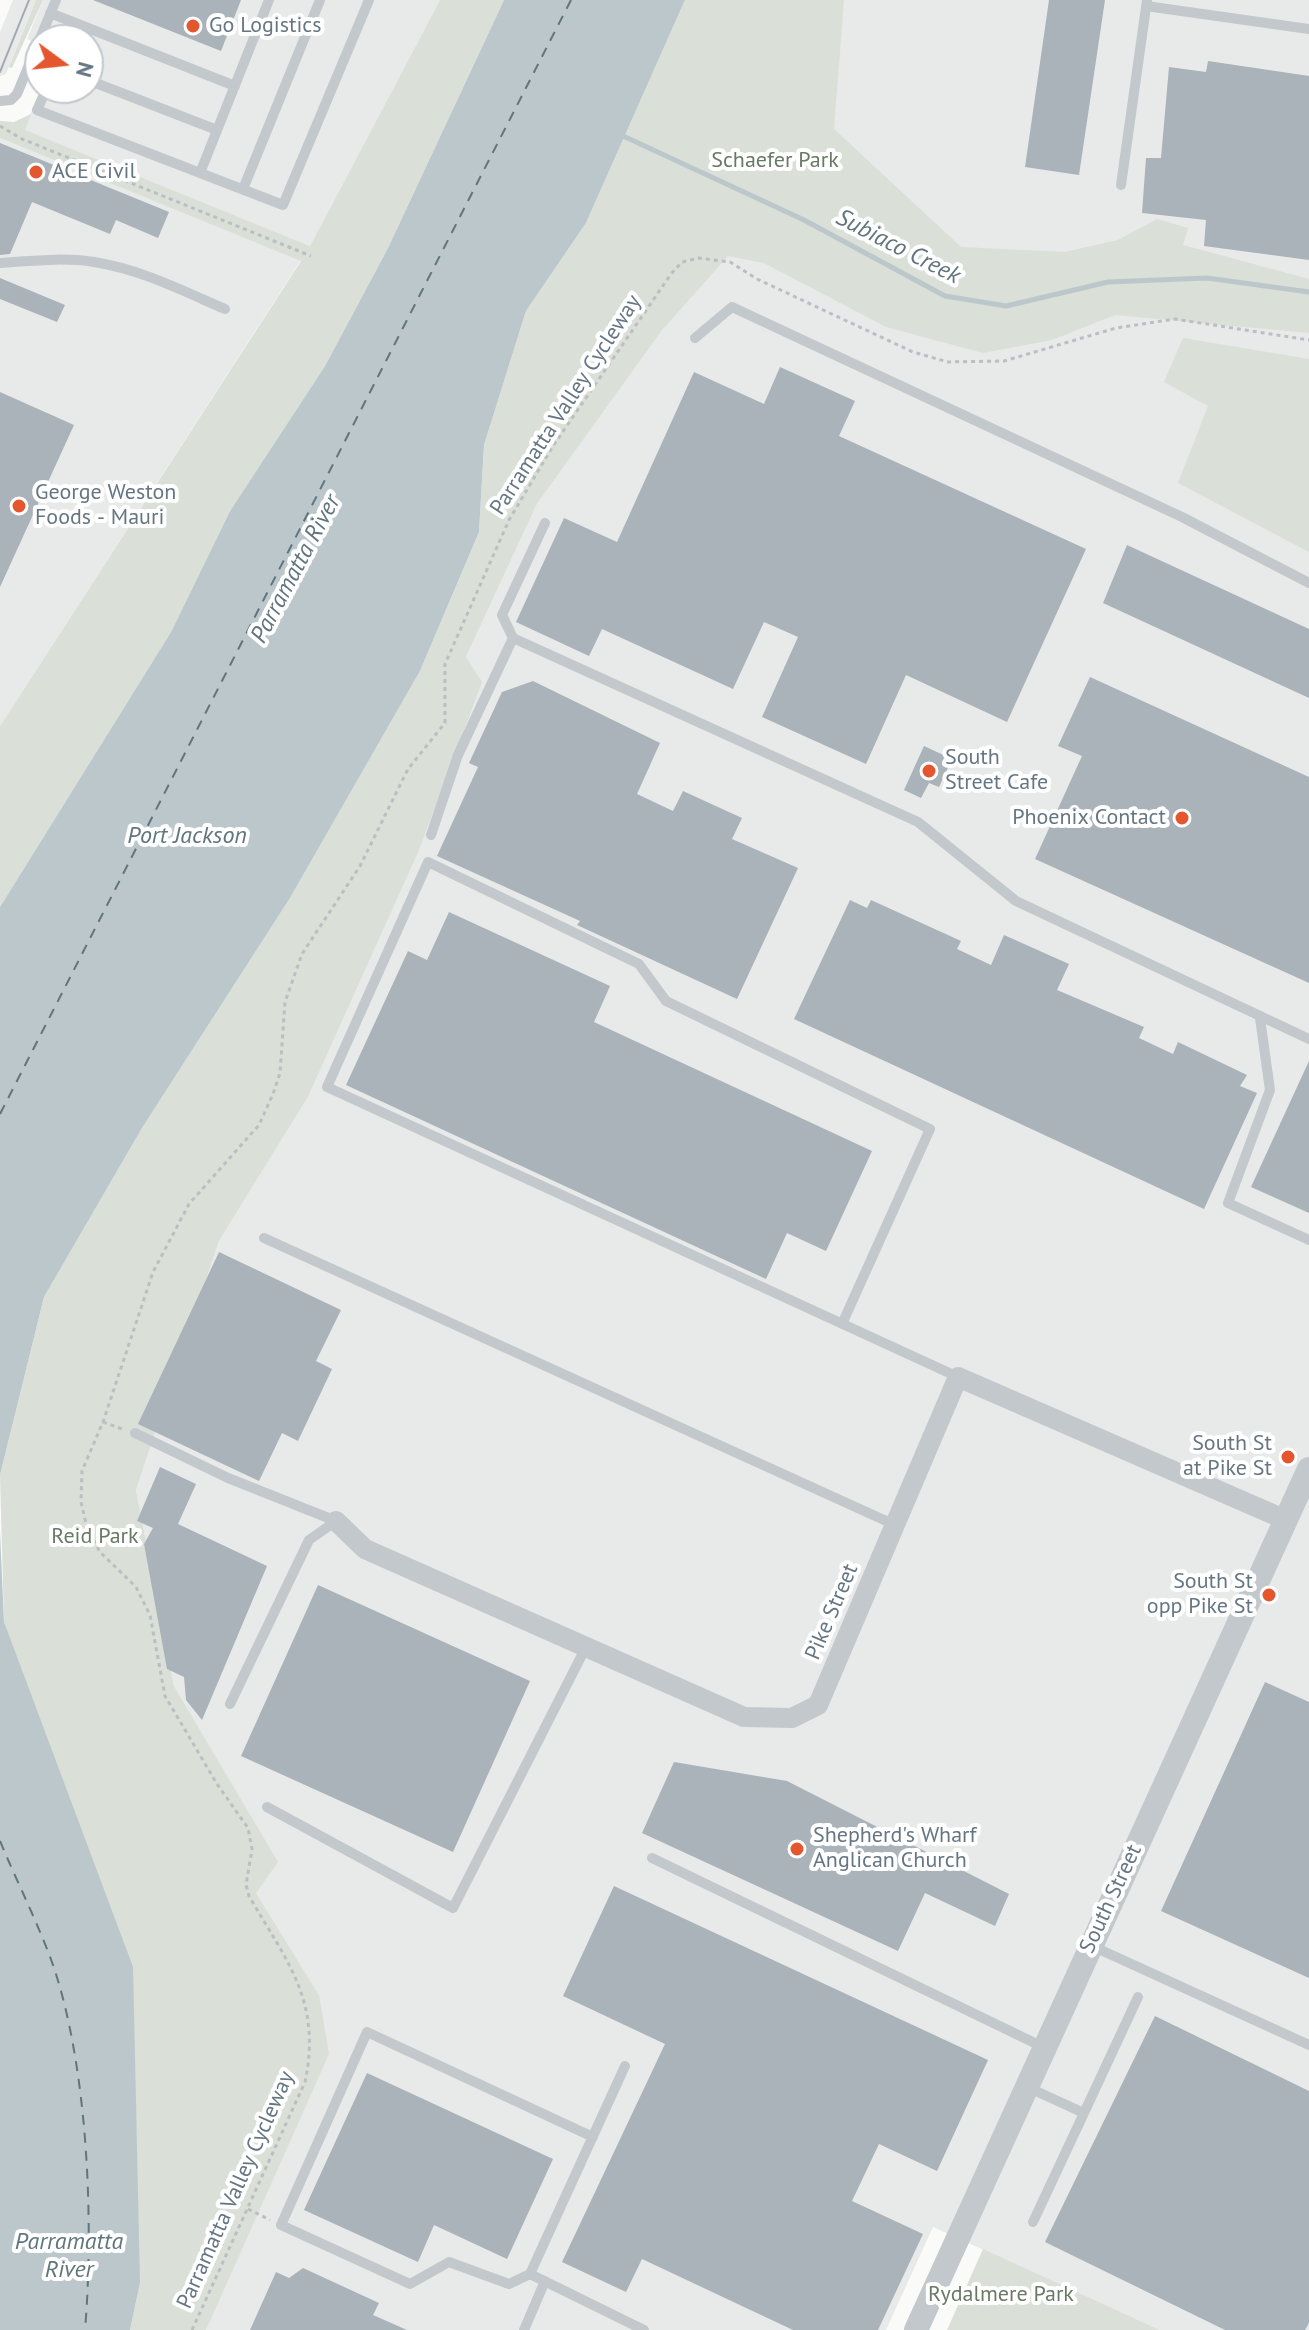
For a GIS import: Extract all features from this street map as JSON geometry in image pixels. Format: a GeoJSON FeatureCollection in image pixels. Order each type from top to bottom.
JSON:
{"type":"FeatureCollection","features":[{"type":"Feature","properties":{"kind":"street","name":"Pike Street"},"geometry":{"type":"LineString","coordinates":[[336,1521],[365,1549],[744,1717],[792,1718],[818,1705],[958,1377]]}},
{"type":"Feature","properties":{"kind":"street"},"geometry":{"type":"LineString","coordinates":[[958,1377],[1286,1520]]}},
{"type":"Feature","properties":{"kind":"street","name":"South Street"},"geometry":{"type":"LineString","coordinates":[[916,2330],[1309,1469]]}},
{"type":"Feature","properties":{"kind":"lane"},"geometry":{"type":"LineString","coordinates":[[0,101],[11,100],[17,94],[56,0]]}},
{"type":"Feature","properties":{"kind":"lane"},"geometry":{"type":"LineString","coordinates":[[200,173],[269,0]]}},
{"type":"Feature","properties":{"kind":"lane"},"geometry":{"type":"LineString","coordinates":[[243,189],[320,0]]}},
{"type":"Feature","properties":{"kind":"lane"},"geometry":{"type":"LineString","coordinates":[[40,104],[37,110],[283,205],[369,0]]}},
{"type":"Feature","properties":{"kind":"lane"},"geometry":{"type":"LineString","coordinates":[[1121,185],[1146,3],[1309,29]]}},
{"type":"Feature","properties":{"kind":"lane"},"geometry":{"type":"LineString","coordinates":[[50,13],[235,86]]}},
{"type":"Feature","properties":{"kind":"lane"},"geometry":{"type":"LineString","coordinates":[[104,86],[217,130]]}},
{"type":"Feature","properties":{"kind":"lane"},"geometry":{"type":"LineString","coordinates":[[0,263],[40,259],[94,262],[149,277],[225,309]]}},
{"type":"Feature","properties":{"kind":"lane"},"geometry":{"type":"LineString","coordinates":[[695,338],[732,307],[1182,517],[1309,583]]}},
{"type":"Feature","properties":{"kind":"lane"},"geometry":{"type":"LineString","coordinates":[[545,523],[502,615],[513,638],[918,822],[1016,901],[1309,1039]]}},
{"type":"Feature","properties":{"kind":"lane"},"geometry":{"type":"LineString","coordinates":[[431,835],[458,755],[513,638]]}},
{"type":"Feature","properties":{"kind":"lane"},"geometry":{"type":"LineString","coordinates":[[842,1324],[930,1129],[666,1001],[639,964],[428,862],[327,1087],[842,1324],[958,1377]]}},
{"type":"Feature","properties":{"kind":"lane"},"geometry":{"type":"LineString","coordinates":[[1260,1018],[1270,1090],[1228,1203],[1309,1240]]}},
{"type":"Feature","properties":{"kind":"lane"},"geometry":{"type":"LineString","coordinates":[[264,1238],[895,1525]]}},
{"type":"Feature","properties":{"kind":"lane"},"geometry":{"type":"LineString","coordinates":[[135,1433],[228,1478],[336,1521]]}},
{"type":"Feature","properties":{"kind":"lane"},"geometry":{"type":"LineString","coordinates":[[230,1704],[309,1540],[336,1521]]}},
{"type":"Feature","properties":{"kind":"lane"},"geometry":{"type":"LineString","coordinates":[[267,1807],[453,1908],[586,1647]]}},
{"type":"Feature","properties":{"kind":"lane"},"geometry":{"type":"LineString","coordinates":[[652,1858],[1043,2047]]}},
{"type":"Feature","properties":{"kind":"lane"},"geometry":{"type":"LineString","coordinates":[[1090,1945],[1309,2045]]}},
{"type":"Feature","properties":{"kind":"lane"},"geometry":{"type":"LineString","coordinates":[[1033,2222],[1138,1997]]}},
{"type":"Feature","properties":{"kind":"lane"},"geometry":{"type":"LineString","coordinates":[[593,2137],[367,2032],[281,2225],[410,2284],[449,2262],[509,2284],[530,2274],[593,2137],[625,2066]]}},
{"type":"Feature","properties":{"kind":"lane"},"geometry":{"type":"LineString","coordinates":[[1025,2087],[1084,2113]]}},
{"type":"Feature","properties":{"kind":"lane"},"geometry":{"type":"LineString","coordinates":[[530,2274],[644,2330]]}},
{"type":"Feature","properties":{"kind":"lane"},"geometry":{"type":"LineString","coordinates":[[524,2330],[545,2281]]}},
{"type":"Feature","properties":{"kind":"path"},"geometry":{"type":"LineString","coordinates":[[0,126],[22,139],[311,256]]}},
{"type":"Feature","properties":{"kind":"path","name":"Parramatta Valley Cycleway"},"geometry":{"type":"LineString","coordinates":[[192,2330],[305,2082],[311,2053],[311,2024],[292,1972],[249,1896],[246,1885],[252,1849],[248,1828],[217,1784],[165,1696],[150,1615],[136,1587],[100,1552],[87,1528],[81,1502],[82,1471],[103,1422],[153,1272],[189,1204],[259,1125],[273,1094],[280,1073],[285,1002],[302,954],[360,866],[408,769],[445,723],[445,664],[509,520],[553,446],[671,274],[682,262],[699,258],[730,262],[757,279],[913,352],[948,362],[980,365],[1025,357],[1116,328],[1175,319],[1309,340]]}},
{"type":"Feature","properties":{"kind":"path"},"geometry":{"type":"LineString","coordinates":[[103,1422],[135,1433]]}},
{"type":"Feature","properties":{"kind":"path"},"geometry":{"type":"LineString","coordinates":[[248,2209],[281,2225]]}},
{"type":"Feature","properties":{"kind":"shaded area"},"geometry":{"type":"Polygon","coordinates":[[[13,0],[36,0],[6,74],[0,76],[0,32],[13,0]]]}},
{"type":"Feature","properties":{"kind":"shaded area"},"geometry":{"type":"Polygon","coordinates":[[[43,0],[440,0],[310,246],[24,130],[35,104],[104,104],[104,24],[33,24],[43,0]]]}},
{"type":"Feature","properties":{"kind":"shaded area"},"geometry":{"type":"Polygon","coordinates":[[[843,0],[1309,0],[1309,2330],[1160,2330],[933,2227],[886,2330],[206,2330],[319,1995],[255,1892],[277,1862],[174,1686],[136,1490],[219,1241],[308,1097],[417,855],[466,657],[537,504],[663,329],[843,0]]]}},
{"type":"Feature","properties":{"kind":"shaded area"},"geometry":{"type":"Polygon","coordinates":[[[0,138],[301,260],[0,726],[0,138]]]}},
{"type":"Feature","properties":{"kind":"green space"},"geometry":{"type":"Polygon","coordinates":[[[36,0],[43,0],[32,24],[26,24],[36,0]]]}},
{"type":"Feature","properties":{"kind":"green space"},"geometry":{"type":"Polygon","coordinates":[[[440,0],[504,0],[388,248],[325,366],[230,511],[171,632],[0,907],[0,726],[301,261],[0,138],[0,121],[14,122],[31,114],[25,130],[310,246],[440,0]]]}},
{"type":"Feature","properties":{"kind":"green space"},"geometry":{"type":"Polygon","coordinates":[[[685,0],[844,0],[834,129],[961,247],[1065,252],[1118,240],[1157,219],[1188,228],[1183,245],[1309,279],[1309,333],[1115,315],[1052,340],[983,353],[886,327],[764,263],[728,256],[663,329],[537,504],[466,657],[482,682],[417,855],[308,1097],[219,1241],[136,1490],[174,1686],[278,1862],[256,1893],[319,1995],[329,2054],[206,2330],[130,2330],[140,2283],[4,1622],[0,1475],[44,1297],[142,1128],[290,898],[420,671],[479,532],[484,445],[526,311],[586,223],[685,0]]]}},
{"type":"Feature","properties":{"kind":"green space"},"geometry":{"type":"Polygon","coordinates":[[[24,30],[24,42],[12,68],[9,67],[24,30]]]}},
{"type":"Feature","properties":{"kind":"green space"},"geometry":{"type":"Polygon","coordinates":[[[1183,338],[1309,359],[1309,552],[1178,483],[1208,406],[1164,382],[1183,338]]]}},
{"type":"Feature","properties":{"kind":"green space","name":"Rydalmere Park"},"geometry":{"type":"Polygon","coordinates":[[[983,2249],[1160,2330],[947,2330],[983,2249]]]}},
{"type":"Feature","properties":{"kind":"water","name":"Port Jackson"},"geometry":{"type":"Polygon","coordinates":[[[504,0],[685,0],[586,223],[526,311],[484,445],[479,532],[420,671],[290,898],[142,1128],[44,1297],[0,1475],[0,907],[171,632],[230,511],[325,366],[388,248],[504,0]]]}},
{"type":"Feature","properties":{"kind":"water","name":"Parramatta River"},"geometry":{"type":"Polygon","coordinates":[[[0,1532],[4,1622],[133,1967],[140,2283],[130,2330],[0,2330],[0,1532]]]}},
{"type":"Feature","properties":{"kind":"building","name":"Go Logistics"},"geometry":{"type":"Polygon","coordinates":[[[93,0],[241,0],[221,51],[93,0]]]}},
{"type":"Feature","properties":{"kind":"building"},"geometry":{"type":"Polygon","coordinates":[[[1049,0],[1105,0],[1079,175],[1025,167],[1049,0]]]}},
{"type":"Feature","properties":{"kind":"building"},"geometry":{"type":"Polygon","coordinates":[[[1208,61],[1309,76],[1309,260],[1204,246],[1206,220],[1142,213],[1146,158],[1161,158],[1169,67],[1206,72],[1208,61]]]}},
{"type":"Feature","properties":{"kind":"building","name":"ACE Civil"},"geometry":{"type":"Polygon","coordinates":[[[0,143],[169,212],[158,238],[116,220],[110,234],[32,202],[10,254],[0,255],[0,143]]]}},
{"type":"Feature","properties":{"kind":"building"},"geometry":{"type":"Polygon","coordinates":[[[0,278],[65,305],[57,322],[0,299],[0,278]]]}},
{"type":"Feature","properties":{"kind":"building"},"geometry":{"type":"Polygon","coordinates":[[[780,367],[855,401],[839,436],[1086,549],[1007,722],[906,675],[866,764],[762,717],[798,637],[764,622],[733,689],[602,629],[589,656],[516,622],[564,518],[617,542],[694,372],[764,404],[780,367]]]}},
{"type":"Feature","properties":{"kind":"building","name":"George Weston Foods - Mauri"},"geometry":{"type":"Polygon","coordinates":[[[0,392],[74,425],[0,587],[0,392]]]}},
{"type":"Feature","properties":{"kind":"building"},"geometry":{"type":"Polygon","coordinates":[[[1127,545],[1309,629],[1309,698],[1103,603],[1127,545]]]}},
{"type":"Feature","properties":{"kind":"building","name":"Phoenix Contact"},"geometry":{"type":"Polygon","coordinates":[[[1090,677],[1309,777],[1309,983],[1035,859],[1082,756],[1058,746],[1090,677]]]}},
{"type":"Feature","properties":{"kind":"building"},"geometry":{"type":"Polygon","coordinates":[[[533,681],[660,743],[637,794],[673,811],[683,791],[742,818],[732,839],[798,868],[737,999],[577,925],[580,921],[437,856],[478,767],[469,763],[502,692],[533,681]]]}},
{"type":"Feature","properties":{"kind":"building","name":"South Street Cafe"},"geometry":{"type":"Polygon","coordinates":[[[924,746],[952,759],[939,787],[929,783],[921,798],[904,790],[924,746]]]}},
{"type":"Feature","properties":{"kind":"building"},"geometry":{"type":"Polygon","coordinates":[[[850,900],[867,908],[871,900],[961,941],[957,949],[991,965],[1004,935],[1069,964],[1057,990],[1144,1027],[1139,1038],[1173,1054],[1178,1042],[1247,1075],[1240,1086],[1257,1093],[1204,1209],[794,1019],[850,900]]]}},
{"type":"Feature","properties":{"kind":"building"},"geometry":{"type":"Polygon","coordinates":[[[449,912],[610,986],[594,1022],[872,1151],[826,1251],[787,1233],[766,1279],[346,1085],[408,951],[427,960],[449,912]]]}},
{"type":"Feature","properties":{"kind":"building"},"geometry":{"type":"Polygon","coordinates":[[[1309,1061],[1309,1213],[1251,1187],[1309,1061]]]}},
{"type":"Feature","properties":{"kind":"building"},"geometry":{"type":"Polygon","coordinates":[[[219,1252],[341,1310],[316,1361],[332,1369],[298,1441],[282,1433],[259,1481],[138,1424],[219,1252]]]}},
{"type":"Feature","properties":{"kind":"building"},"geometry":{"type":"Polygon","coordinates":[[[160,1467],[196,1484],[178,1524],[267,1566],[202,1720],[186,1700],[184,1677],[167,1669],[144,1544],[153,1528],[137,1521],[160,1467]]]}},
{"type":"Feature","properties":{"kind":"building"},"geometry":{"type":"Polygon","coordinates":[[[318,1585],[530,1681],[453,1852],[241,1756],[318,1585]]]}},
{"type":"Feature","properties":{"kind":"building"},"geometry":{"type":"Polygon","coordinates":[[[1265,1682],[1309,1702],[1309,1978],[1161,1911],[1265,1682]]]}},
{"type":"Feature","properties":{"kind":"building","name":"Shepherd's Wharf Anglican Church"},"geometry":{"type":"Polygon","coordinates":[[[674,1762],[787,1781],[1009,1894],[995,1926],[925,1893],[898,1951],[642,1833],[674,1762]]]}},
{"type":"Feature","properties":{"kind":"building"},"geometry":{"type":"Polygon","coordinates":[[[614,1886],[988,2060],[937,2171],[879,2144],[852,2201],[923,2234],[878,2330],[793,2330],[642,2259],[626,2292],[562,2262],[665,2044],[563,1996],[614,1886]]]}},
{"type":"Feature","properties":{"kind":"building"},"geometry":{"type":"Polygon","coordinates":[[[1155,2016],[1309,2091],[1309,2323],[1305,2330],[1225,2330],[1045,2242],[1155,2016]]]}},
{"type":"Feature","properties":{"kind":"building"},"geometry":{"type":"Polygon","coordinates":[[[367,2073],[553,2159],[507,2259],[434,2225],[418,2262],[304,2210],[367,2073]]]}},
{"type":"Feature","properties":{"kind":"building"},"geometry":{"type":"Polygon","coordinates":[[[303,2268],[379,2303],[373,2315],[407,2330],[250,2330],[276,2272],[289,2278],[303,2268]]]}},
{"type":"Feature","properties":{"kind":"waterway","name":"Subiaco Creek"},"geometry":{"type":"LineString","coordinates":[[621,135],[804,220],[945,296],[1006,306],[1108,282],[1207,278],[1309,292]]}},
{"type":"Feature","properties":{"kind":"ferry route"},"geometry":{"type":"LineString","coordinates":[[0,1114],[571,0]]}},
{"type":"Feature","properties":{"kind":"ferry route"},"geometry":{"type":"LineString","coordinates":[[0,1841],[53,1965],[74,2050],[86,2146],[88,2194],[85,2330]]}},
{"type":"Feature","properties":{"kind":"tram line"},"geometry":{"type":"LineString","coordinates":[[0,72],[29,0]]}},
{"type":"Feature","properties":{"kind":"place","name":"Go Logistics"},"geometry":{"type":"Point","coordinates":[193,26]}},
{"type":"Feature","properties":{"kind":"place","name":"ACE Civil"},"geometry":{"type":"Point","coordinates":[36,172]}},
{"type":"Feature","properties":{"kind":"place","name":"George Weston Foods - Mauri"},"geometry":{"type":"Point","coordinates":[19,506]}},
{"type":"Feature","properties":{"kind":"place","name":"South Street Cafe"},"geometry":{"type":"Point","coordinates":[929,771]}},
{"type":"Feature","properties":{"kind":"place","name":"Phoenix Contact"},"geometry":{"type":"Point","coordinates":[1182,818]}},
{"type":"Feature","properties":{"kind":"place","name":"South St at Pike St"},"geometry":{"type":"Point","coordinates":[1288,1457]}},
{"type":"Feature","properties":{"kind":"place","name":"South St opp Pike St"},"geometry":{"type":"Point","coordinates":[1269,1595]}},
{"type":"Feature","properties":{"kind":"place","name":"Shepherd's Wharf Anglican Church"},"geometry":{"type":"Point","coordinates":[797,1849]}},
{"type":"Feature","properties":{"kind":"park label","name":"Schaefer Park"},"geometry":{"type":"Point","coordinates":[775,161]}},
{"type":"Feature","properties":{"kind":"park label","name":"Reid Park"},"geometry":{"type":"Point","coordinates":[95,1537]}}]}
